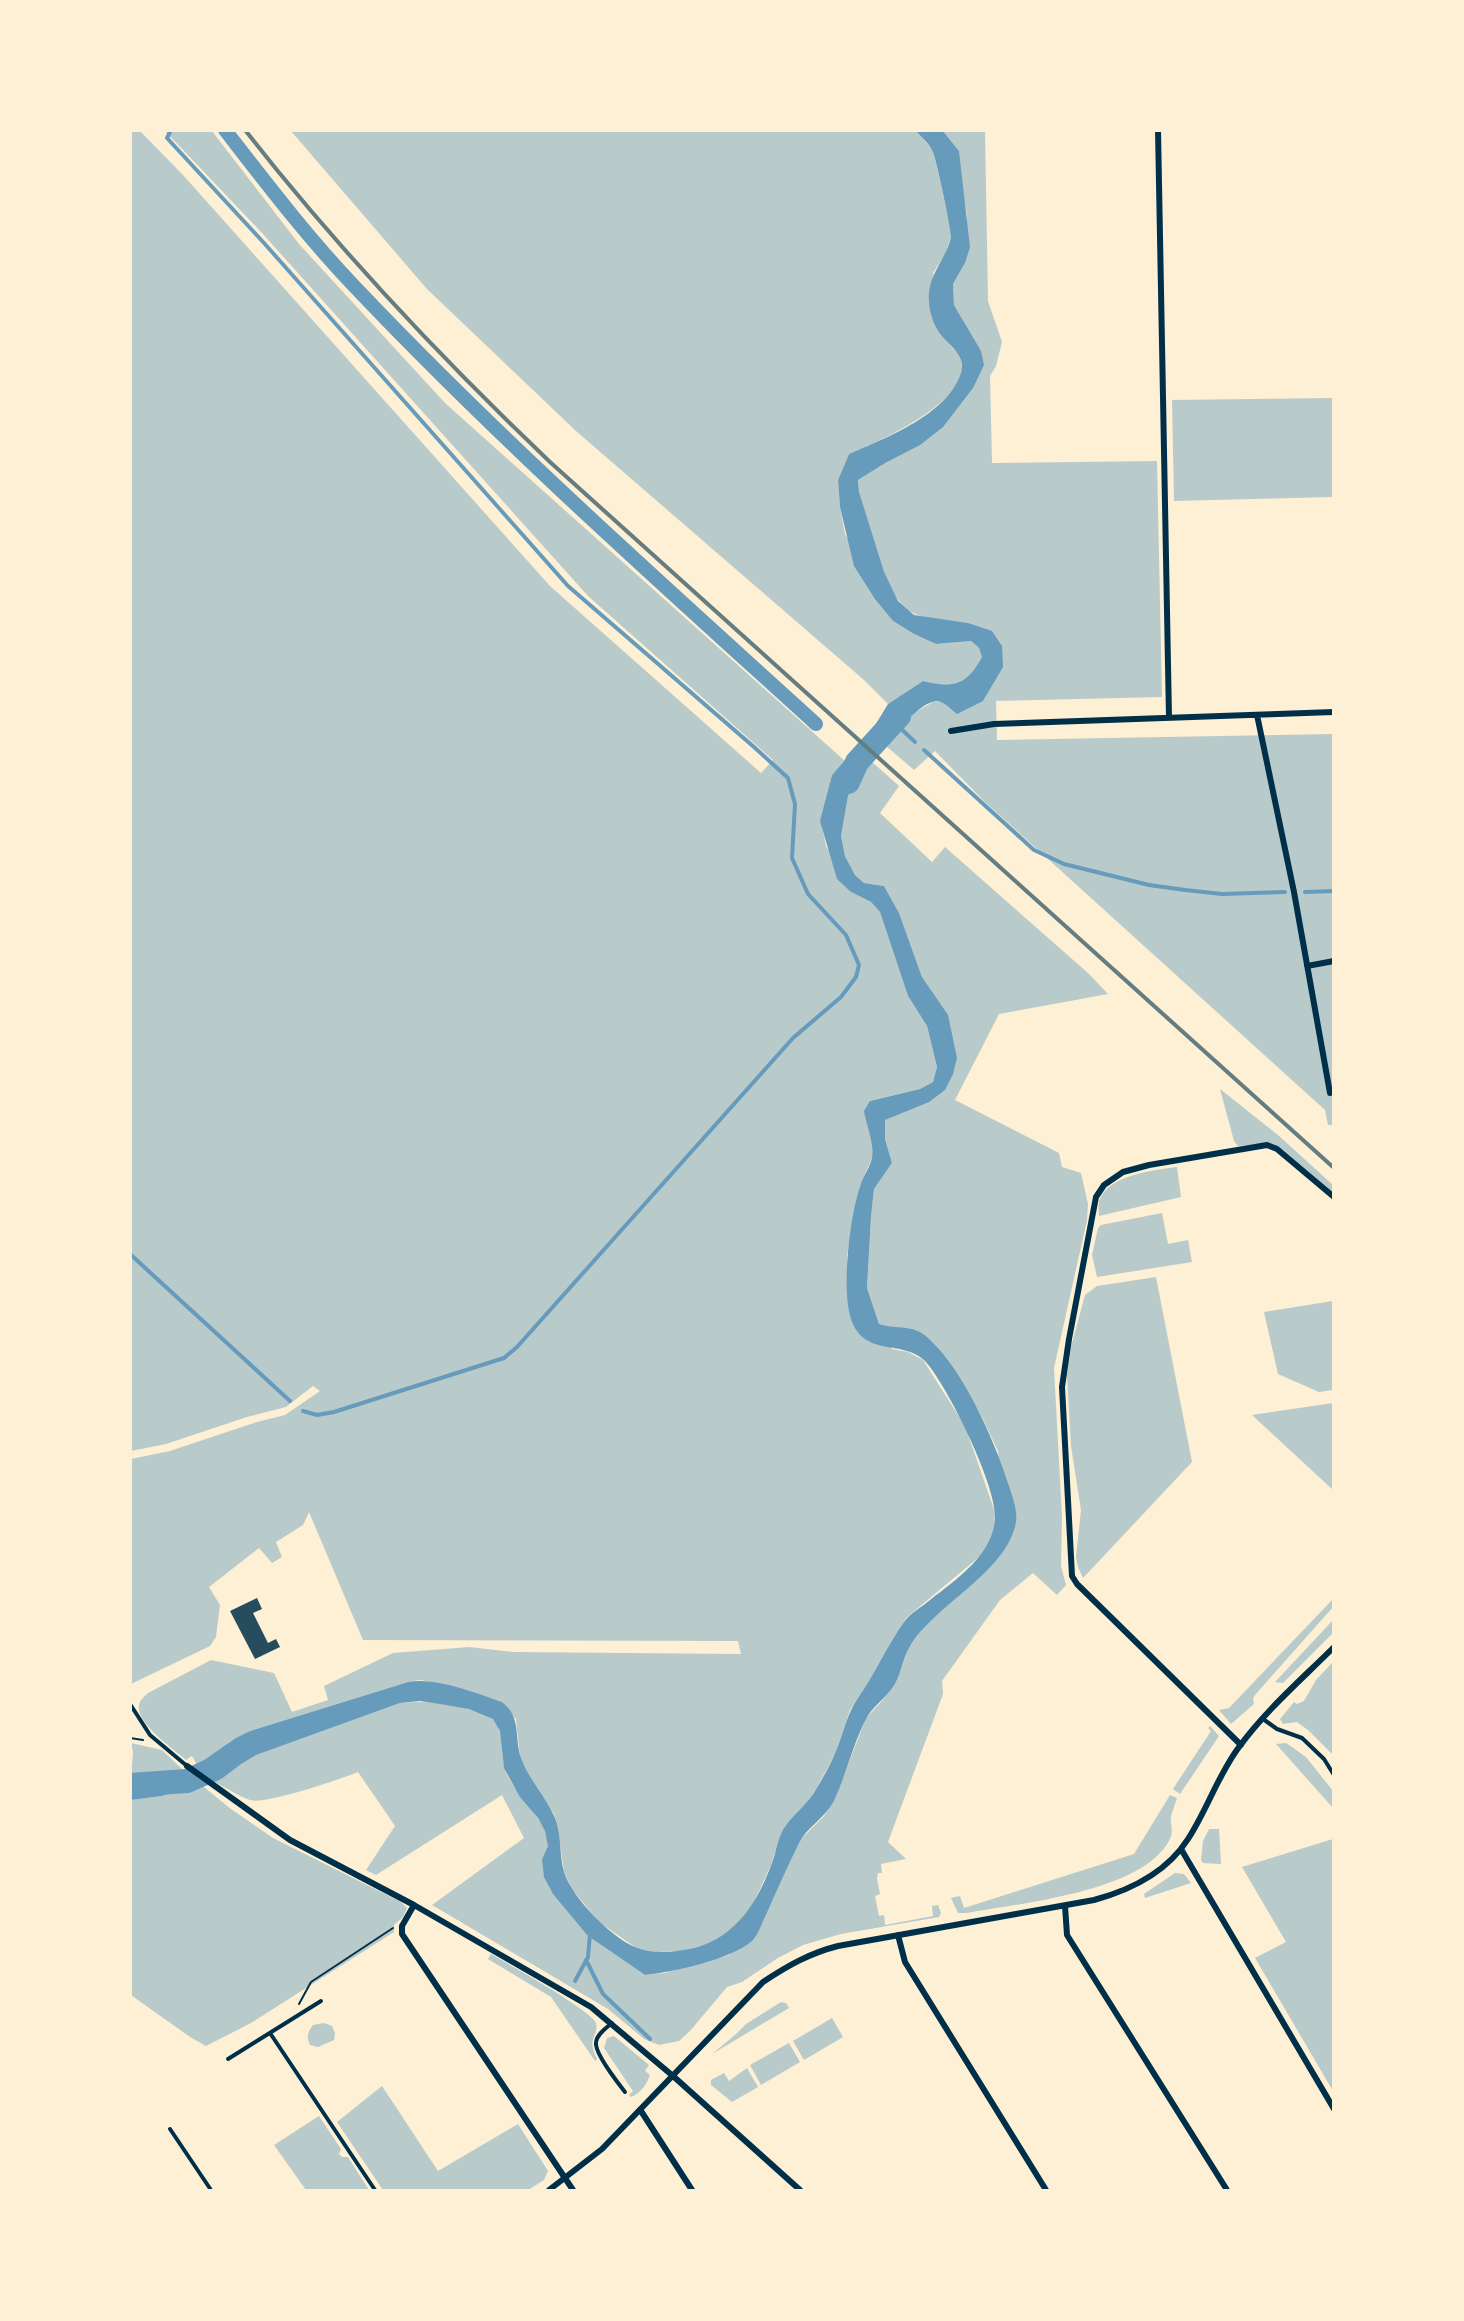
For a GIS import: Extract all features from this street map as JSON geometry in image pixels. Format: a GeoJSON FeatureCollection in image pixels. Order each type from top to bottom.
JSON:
{"type":"FeatureCollection","features":[{"type":"Feature","properties":{"kind":"street"},"geometry":{"type":"LineString","coordinates":[[1158,130],[1168,718]]}},
{"type":"Feature","properties":{"kind":"street"},"geometry":{"type":"LineString","coordinates":[[951,731],[994,724],[1334,712]]}},
{"type":"Feature","properties":{"kind":"street"},"geometry":{"type":"LineString","coordinates":[[1257,715],[1330,1093]]}},
{"type":"Feature","properties":{"kind":"street"},"geometry":{"type":"LineString","coordinates":[[1307,966],[1334,961]]}},
{"type":"Feature","properties":{"kind":"street"},"geometry":{"type":"LineString","coordinates":[[1241,1744],[1077,1584],[1070,1565],[1062,1387],[1068,1339],[1096,1197],[1104,1185],[1123,1172],[1149,1165],[1267,1145],[1277,1149],[1334,1197]]}},
{"type":"Feature","properties":{"kind":"street"},"geometry":{"type":"LineString","coordinates":[[549,2190],[602,2149],[763,1982],[787,1966],[822,1950],[1094,1900],[1127,1890],[1158,1871],[1181,1849],[1198,1822],[1221,1773],[1241,1744],[1334,1647]]}},
{"type":"Feature","properties":{"kind":"street"},"geometry":{"type":"LineString","coordinates":[[187,1766],[290,1840],[414,1905],[591,2007],[673,2076],[800,2190]]}},
{"type":"Feature","properties":{"kind":"street"},"geometry":{"type":"LineString","coordinates":[[1181,1849],[1334,2109]]}},
{"type":"Feature","properties":{"kind":"street"},"geometry":{"type":"LineString","coordinates":[[414,1905],[402,1926],[402,1934],[573,2190]]}},
{"type":"Feature","properties":{"kind":"street"},"geometry":{"type":"LineString","coordinates":[[1065,1906],[1067,1935],[1227,2190]]}},
{"type":"Feature","properties":{"kind":"street"},"geometry":{"type":"LineString","coordinates":[[898,1935],[905,1962],[1046,2190]]}},
{"type":"Feature","properties":{"kind":"street"},"geometry":{"type":"LineString","coordinates":[[640,2111],[692,2190]]}},
{"type":"Feature","properties":{"kind":"lane"},"geometry":{"type":"LineString","coordinates":[[130,1704],[150,1735],[187,1766]]}},
{"type":"Feature","properties":{"kind":"lane"},"geometry":{"type":"LineString","coordinates":[[1263,1719],[1276,1729],[1302,1738],[1324,1759],[1334,1775]]}},
{"type":"Feature","properties":{"kind":"lane"},"geometry":{"type":"LineString","coordinates":[[228,2059],[321,2001]]}},
{"type":"Feature","properties":{"kind":"lane"},"geometry":{"type":"LineString","coordinates":[[612,2023],[601,2033],[596,2046],[625,2092]]}},
{"type":"Feature","properties":{"kind":"lane"},"geometry":{"type":"LineString","coordinates":[[270,2033],[375,2190]]}},
{"type":"Feature","properties":{"kind":"lane"},"geometry":{"type":"LineString","coordinates":[[170,2128],[211,2190]]}},
{"type":"Feature","properties":{"kind":"path"},"geometry":{"type":"LineString","coordinates":[[292,2019],[310,1982],[392,1928],[402,1926]]}},
{"type":"Feature","properties":{"kind":"shaded area"},"geometry":{"type":"Polygon","coordinates":[[[131,131],[140,131],[183,175],[550,586],[761,773],[773,760],[588,596],[262,233],[165,131],[212,131],[299,244],[445,403],[845,761],[832,775],[821,821],[826,846],[851,892],[871,902],[880,912],[908,996],[927,1026],[937,1067],[933,1082],[920,1089],[870,1101],[873,1156],[860,1185],[847,1255],[847,1294],[892,1349],[908,1352],[923,1360],[965,1426],[995,1512],[994,1532],[985,1552],[906,1618],[850,1710],[837,1750],[816,1789],[806,1805],[785,1826],[771,1865],[753,1904],[738,1925],[706,1945],[681,1951],[658,1952],[638,1949],[599,1922],[572,1889],[564,1872],[554,1814],[531,1780],[520,1757],[516,1719],[502,1702],[433,1682],[419,1680],[408,1682],[250,1731],[197,1765],[192,1756],[186,1760],[149,1728],[143,1720],[139,1705],[148,1693],[211,1660],[274,1673],[292,1712],[328,1700],[324,1686],[393,1653],[469,1647],[513,1652],[741,1654],[738,1641],[363,1640],[309,1512],[303,1525],[276,1542],[282,1557],[272,1563],[259,1548],[209,1587],[220,1605],[216,1637],[210,1646],[131,1684],[131,1459],[170,1451],[285,1415],[320,1391],[313,1386],[286,1407],[247,1417],[166,1444],[131,1451],[131,131]]]}},
{"type":"Feature","properties":{"kind":"shaded area"},"geometry":{"type":"Polygon","coordinates":[[[291,131],[916,131],[933,150],[952,234],[945,254],[933,273],[948,341],[961,359],[961,374],[953,389],[939,404],[921,417],[881,440],[849,454],[838,480],[840,507],[845,534],[893,621],[936,644],[971,641],[979,648],[982,657],[976,667],[964,679],[951,684],[923,681],[888,704],[864,680],[576,431],[427,289],[291,131]]]}},
{"type":"Feature","properties":{"kind":"shaded area"},"geometry":{"type":"Polygon","coordinates":[[[943,131],[985,131],[988,301],[1002,342],[996,366],[990,376],[992,463],[1157,461],[1162,697],[996,701],[997,740],[1333,734],[1333,1125],[1328,1125],[1325,1110],[984,801],[935,751],[914,770],[885,745],[914,713],[933,702],[983,701],[1002,667],[968,623],[917,615],[902,604],[884,576],[877,558],[859,492],[858,480],[887,462],[973,388],[964,322],[954,305],[953,284],[965,263],[967,214],[961,185],[959,151],[943,131]]]}},
{"type":"Feature","properties":{"kind":"shaded area"},"geometry":{"type":"Polygon","coordinates":[[[1333,398],[1333,497],[1174,501],[1172,400],[1333,398]]]}},
{"type":"Feature","properties":{"kind":"shaded area"},"geometry":{"type":"Polygon","coordinates":[[[871,761],[899,786],[880,813],[932,862],[945,847],[1089,974],[1108,994],[999,1014],[955,1100],[1059,1153],[1062,1167],[1081,1173],[1088,1204],[1087,1220],[1054,1368],[1062,1517],[1061,1566],[1066,1585],[1057,1595],[1033,1573],[1000,1600],[942,1681],[943,1694],[888,1842],[906,1859],[881,1864],[882,1873],[878,1873],[877,1879],[880,1894],[875,1896],[879,1916],[884,1915],[885,1925],[933,1916],[932,1906],[938,1905],[941,1913],[939,1917],[841,1934],[803,1945],[778,1958],[742,1982],[727,1987],[679,2041],[659,2045],[644,2039],[608,2009],[432,1905],[524,1838],[502,1795],[376,1875],[366,1870],[395,1826],[358,1772],[303,1790],[258,1801],[245,1798],[213,1781],[255,1755],[400,1703],[435,1702],[470,1709],[491,1718],[499,1727],[504,1766],[508,1776],[548,1837],[548,1846],[542,1859],[588,1936],[645,1975],[664,1973],[729,1955],[801,1839],[824,1816],[834,1801],[866,1718],[896,1682],[909,1647],[924,1627],[1005,1547],[998,1451],[982,1417],[935,1345],[906,1328],[889,1328],[879,1324],[867,1288],[874,1189],[892,1163],[885,1139],[885,1120],[945,1090],[932,992],[922,977],[899,913],[884,886],[864,883],[855,875],[845,856],[841,836],[848,795],[871,761]]]}},
{"type":"Feature","properties":{"kind":"shaded area"},"geometry":{"type":"Polygon","coordinates":[[[1220,1089],[1278,1135],[1333,1185],[1333,1192],[1282,1149],[1269,1143],[1238,1146],[1234,1141],[1220,1089]]]}},
{"type":"Feature","properties":{"kind":"shaded area"},"geometry":{"type":"Polygon","coordinates":[[[1177,1167],[1181,1197],[1099,1216],[1099,1202],[1103,1193],[1111,1186],[1132,1176],[1177,1167]]]}},
{"type":"Feature","properties":{"kind":"shaded area"},"geometry":{"type":"Polygon","coordinates":[[[1162,1213],[1168,1244],[1188,1240],[1192,1262],[1097,1277],[1092,1255],[1098,1228],[1101,1225],[1162,1213]]]}},
{"type":"Feature","properties":{"kind":"shaded area"},"geometry":{"type":"Polygon","coordinates":[[[1156,1277],[1192,1462],[1083,1578],[1076,1557],[1081,1510],[1071,1446],[1067,1376],[1071,1347],[1085,1295],[1097,1286],[1156,1277]]]}},
{"type":"Feature","properties":{"kind":"shaded area"},"geometry":{"type":"Polygon","coordinates":[[[1333,1301],[1333,1390],[1319,1392],[1278,1374],[1264,1312],[1333,1301]]]}},
{"type":"Feature","properties":{"kind":"shaded area"},"geometry":{"type":"Polygon","coordinates":[[[1334,1403],[1333,1490],[1252,1415],[1334,1403]]]}},
{"type":"Feature","properties":{"kind":"shaded area"},"geometry":{"type":"Polygon","coordinates":[[[1332,1600],[1333,1607],[1255,1695],[1254,1704],[1231,1724],[1219,1710],[1229,1708],[1332,1600]]]}},
{"type":"Feature","properties":{"kind":"shaded area"},"geometry":{"type":"Polygon","coordinates":[[[1333,1620],[1333,1633],[1283,1683],[1275,1682],[1333,1620]]]}},
{"type":"Feature","properties":{"kind":"shaded area"},"geometry":{"type":"Polygon","coordinates":[[[1333,1662],[1333,1755],[1297,1722],[1283,1724],[1280,1719],[1294,1702],[1297,1704],[1304,1701],[1316,1680],[1333,1662]]]}},
{"type":"Feature","properties":{"kind":"shaded area"},"geometry":{"type":"Polygon","coordinates":[[[1210,1726],[1219,1736],[1180,1794],[1173,1789],[1211,1731],[1208,1728],[1210,1726]]]}},
{"type":"Feature","properties":{"kind":"shaded area"},"geometry":{"type":"Polygon","coordinates":[[[131,1743],[162,1750],[184,1771],[131,1778],[133,1752],[131,1743]]]}},
{"type":"Feature","properties":{"kind":"shaded area"},"geometry":{"type":"Polygon","coordinates":[[[1286,1743],[1306,1757],[1333,1791],[1333,1808],[1276,1744],[1286,1743]]]}},
{"type":"Feature","properties":{"kind":"shaded area"},"geometry":{"type":"Polygon","coordinates":[[[199,1783],[273,1838],[401,1902],[407,1908],[403,1917],[394,1925],[394,1932],[251,2023],[206,2046],[131,1995],[130,1800],[162,1796],[199,1783]]]}},
{"type":"Feature","properties":{"kind":"shaded area"},"geometry":{"type":"Polygon","coordinates":[[[1170,1795],[1177,1798],[1171,1816],[1170,1839],[1156,1857],[1135,1872],[1079,1892],[1017,1905],[958,1913],[951,1898],[960,1896],[964,1908],[1134,1854],[1170,1795]]]}},
{"type":"Feature","properties":{"kind":"shaded area"},"geometry":{"type":"Polygon","coordinates":[[[1209,1829],[1219,1829],[1221,1864],[1203,1863],[1201,1860],[1203,1841],[1209,1829]]]}},
{"type":"Feature","properties":{"kind":"shaded area"},"geometry":{"type":"Polygon","coordinates":[[[1334,1839],[1333,2091],[1255,1958],[1286,1942],[1242,1867],[1334,1839]]]}},
{"type":"Feature","properties":{"kind":"shaded area"},"geometry":{"type":"Polygon","coordinates":[[[1175,1873],[1184,1874],[1191,1883],[1145,1898],[1144,1894],[1175,1873]]]}},
{"type":"Feature","properties":{"kind":"shaded area"},"geometry":{"type":"Polygon","coordinates":[[[491,1954],[548,1987],[591,2017],[596,2023],[593,2041],[597,2059],[595,2061],[551,1997],[488,1959],[491,1954]]]}},
{"type":"Feature","properties":{"kind":"shaded area"},"geometry":{"type":"Polygon","coordinates":[[[781,2002],[786,2003],[789,2008],[712,2054],[746,2024],[781,2002]]]}},
{"type":"Feature","properties":{"kind":"shaded area"},"geometry":{"type":"Polygon","coordinates":[[[832,2018],[843,2037],[804,2060],[793,2041],[832,2018]]]}},
{"type":"Feature","properties":{"kind":"shaded area"},"geometry":{"type":"Polygon","coordinates":[[[324,2023],[332,2026],[335,2033],[334,2040],[318,2047],[310,2045],[308,2037],[311,2028],[313,2025],[324,2023]]]}},
{"type":"Feature","properties":{"kind":"shaded area"},"geometry":{"type":"Polygon","coordinates":[[[614,2036],[649,2065],[645,2071],[650,2075],[647,2082],[631,2097],[629,2095],[633,2091],[604,2048],[607,2038],[614,2036]]]}},
{"type":"Feature","properties":{"kind":"shaded area"},"geometry":{"type":"Polygon","coordinates":[[[789,2043],[800,2062],[761,2085],[750,2065],[789,2043]]]}},
{"type":"Feature","properties":{"kind":"shaded area"},"geometry":{"type":"Polygon","coordinates":[[[747,2068],[758,2087],[732,2102],[711,2085],[711,2080],[724,2073],[729,2081],[747,2068]]]}},
{"type":"Feature","properties":{"kind":"shaded area"},"geometry":{"type":"Polygon","coordinates":[[[382,2086],[438,2171],[518,2124],[548,2171],[544,2180],[528,2190],[383,2190],[337,2122],[382,2086]]]}},
{"type":"Feature","properties":{"kind":"shaded area"},"geometry":{"type":"Polygon","coordinates":[[[319,2116],[341,2149],[339,2154],[342,2157],[348,2157],[369,2190],[306,2190],[274,2145],[319,2116]]]}},
{"type":"Feature","properties":{"kind":"water"},"geometry":{"type":"Polygon","coordinates":[[[916,131],[943,131],[959,151],[970,247],[965,263],[953,284],[954,305],[981,351],[984,365],[973,388],[943,427],[920,445],[858,480],[859,492],[884,572],[898,601],[914,615],[968,623],[992,631],[1002,646],[1003,667],[983,701],[957,714],[941,702],[927,704],[911,717],[885,745],[871,732],[888,704],[923,681],[951,684],[964,679],[982,657],[979,648],[971,641],[936,644],[893,621],[875,599],[854,566],[840,507],[838,480],[849,454],[897,432],[930,412],[954,388],[961,373],[961,360],[954,348],[939,333],[930,310],[931,283],[949,245],[951,232],[933,152],[916,131]]]}},
{"type":"Feature","properties":{"kind":"water"},"geometry":{"type":"Polygon","coordinates":[[[856,748],[871,761],[852,786],[848,796],[841,836],[845,856],[855,875],[864,883],[884,886],[899,913],[922,977],[948,1015],[957,1058],[953,1074],[945,1090],[929,1102],[885,1120],[885,1139],[892,1163],[874,1189],[867,1288],[879,1324],[913,1329],[923,1334],[937,1347],[963,1383],[995,1447],[1014,1504],[1016,1522],[1010,1540],[999,1557],[985,1573],[920,1632],[909,1648],[896,1682],[865,1721],[834,1801],[799,1843],[754,1939],[743,1948],[717,1959],[686,1968],[645,1975],[588,1936],[553,1894],[544,1877],[542,1859],[548,1846],[545,1831],[538,1818],[520,1797],[504,1768],[500,1731],[493,1719],[469,1709],[440,1704],[420,1701],[400,1703],[256,1755],[213,1781],[197,1765],[250,1731],[408,1682],[443,1684],[502,1702],[515,1721],[524,1766],[555,1818],[559,1831],[561,1859],[568,1882],[585,1906],[618,1937],[640,1949],[667,1952],[694,1948],[723,1935],[734,1926],[753,1903],[767,1875],[784,1829],[818,1786],[830,1765],[854,1704],[904,1622],[963,1574],[981,1554],[993,1530],[995,1517],[993,1502],[979,1459],[957,1412],[925,1361],[916,1354],[874,1344],[865,1339],[857,1331],[851,1319],[848,1305],[848,1251],[853,1213],[861,1183],[873,1153],[864,1111],[870,1101],[920,1089],[933,1082],[937,1067],[927,1026],[908,996],[880,912],[871,902],[851,892],[837,879],[820,821],[832,775],[856,748]]]}},
{"type":"Feature","properties":{"kind":"water"},"geometry":{"type":"Polygon","coordinates":[[[184,1771],[199,1783],[162,1796],[131,1800],[131,1778],[184,1771]]]}},
{"type":"Feature","properties":{"kind":"building"},"geometry":{"type":"Polygon","coordinates":[[[257,1598],[262,1609],[253,1613],[268,1643],[276,1639],[280,1647],[255,1659],[230,1611],[257,1598]]]}},
{"type":"Feature","properties":{"kind":"waterway"},"geometry":{"type":"LineString","coordinates":[[171,130],[167,138],[264,243],[568,586],[788,778],[795,804],[792,858],[808,894],[846,935],[859,965],[856,977],[841,997],[793,1038],[517,1347],[504,1358],[334,1412],[317,1415],[303,1411]]}},
{"type":"Feature","properties":{"kind":"waterway"},"geometry":{"type":"LineString","coordinates":[[225,130],[321,249],[410,344],[524,456],[816,724]]}},
{"type":"Feature","properties":{"kind":"waterway"},"geometry":{"type":"LineString","coordinates":[[848,782],[857,762],[899,716]]}},
{"type":"Feature","properties":{"kind":"waterway"},"geometry":{"type":"LineString","coordinates":[[898,726],[915,742]]}},
{"type":"Feature","properties":{"kind":"waterway"},"geometry":{"type":"LineString","coordinates":[[924,750],[1034,850],[1064,864],[1149,885],[1185,890],[1222,894],[1285,892]]}},
{"type":"Feature","properties":{"kind":"waterway"},"geometry":{"type":"LineString","coordinates":[[1305,892],[1334,891]]}},
{"type":"Feature","properties":{"kind":"waterway"},"geometry":{"type":"LineString","coordinates":[[130,1254],[290,1401]]}},
{"type":"Feature","properties":{"kind":"waterway"},"geometry":{"type":"LineString","coordinates":[[130,1785],[187,1781],[216,1768],[233,1755]]}},
{"type":"Feature","properties":{"kind":"waterway"},"geometry":{"type":"LineString","coordinates":[[575,1981],[588,1957],[590,1934]]}},
{"type":"Feature","properties":{"kind":"waterway"},"geometry":{"type":"LineString","coordinates":[[586,1960],[603,1994],[650,2039]]}},
{"type":"Feature","properties":{"kind":"railway"},"geometry":{"type":"LineString","coordinates":[[245,130],[280,174],[392,302],[469,383],[550,462],[1334,1168]]}}]}
